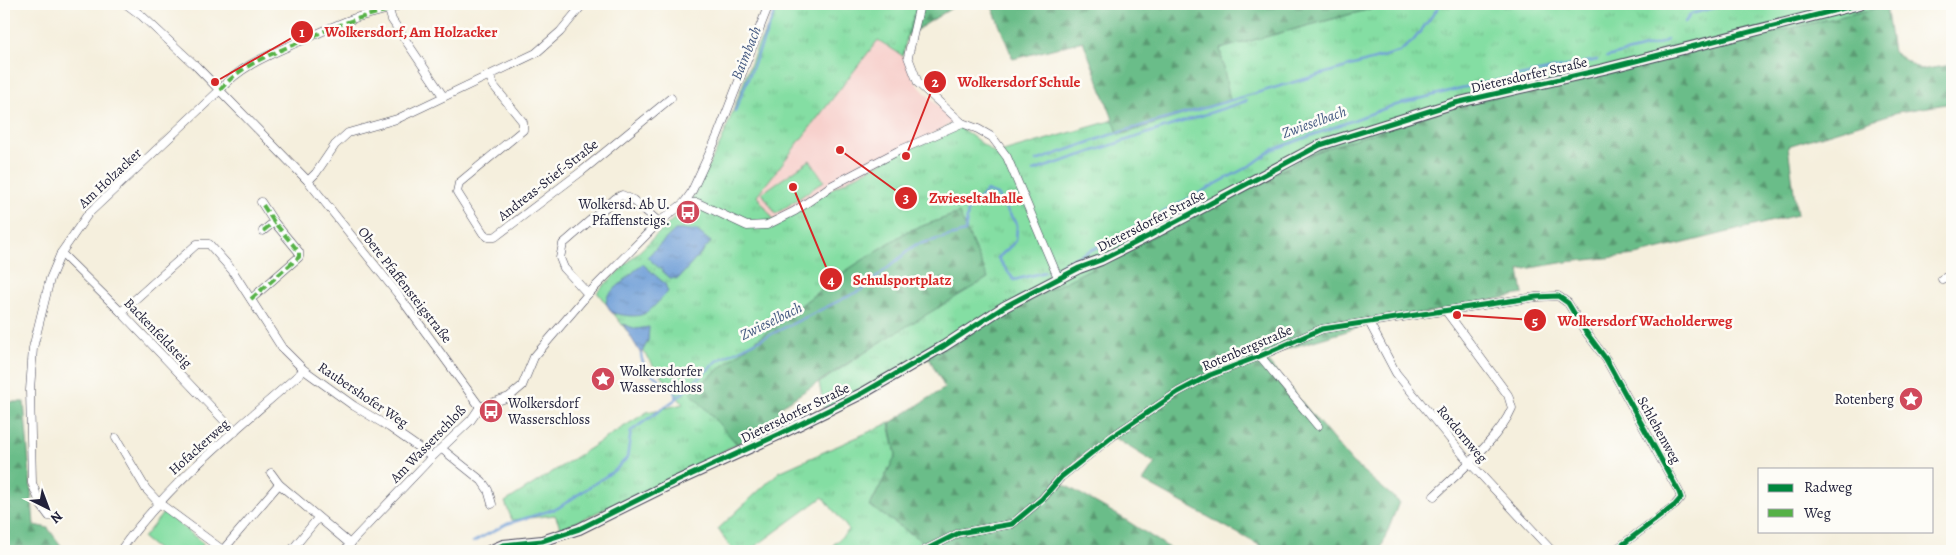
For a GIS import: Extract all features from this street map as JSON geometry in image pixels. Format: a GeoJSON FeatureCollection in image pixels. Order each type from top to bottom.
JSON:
{"type":"FeatureCollection","features":[{"type":"Feature","properties":{"kind":"street","name":"Obere Pfaffensteigstraße"},"geometry":{"type":"LineString","coordinates":[[126,4],[142,16],[220,90],[308,182],[397,293],[480,407]]}},
{"type":"Feature","properties":{"kind":"street","name":"Am Holzacker"},"geometry":{"type":"LineString","coordinates":[[49,516],[41,505],[32,483],[30,390],[32,348],[47,287],[61,253],[88,214],[229,80],[254,62],[356,18],[389,10],[402,4]]}},
{"type":"Feature","properties":{"kind":"street"},"geometry":{"type":"LineString","coordinates":[[308,182],[335,145],[348,133],[397,120],[536,52],[560,32],[583,4]]}},
{"type":"Feature","properties":{"kind":"street","name":"Am Wasserschloß"},"geometry":{"type":"LineString","coordinates":[[345,551],[432,457],[471,420],[480,407],[509,397],[522,386],[534,357],[588,294],[659,222],[684,202],[691,193],[717,137],[769,4]]}},
{"type":"Feature","properties":{"kind":"street"},"geometry":{"type":"LineString","coordinates":[[920,4],[908,57],[918,83],[962,123],[992,137],[1007,157],[1059,280]]}},
{"type":"Feature","properties":{"kind":"street","name":"Dietersdorfer Straße"},"geometry":{"type":"LineString","coordinates":[[489,551],[503,545],[542,541],[579,529],[666,486],[780,434],[863,393],[944,346],[1004,307],[1079,268],[1101,260],[1149,236],[1320,145],[1455,103],[1604,69],[1860,4]]}},
{"type":"Feature","properties":{"kind":"street"},"geometry":{"type":"LineString","coordinates":[[389,10],[392,20],[443,96]]}},
{"type":"Feature","properties":{"kind":"street","name":"Andreas-Stief-Straße"},"geometry":{"type":"LineString","coordinates":[[489,75],[494,86],[523,122],[523,130],[460,183],[458,192],[483,233],[488,237],[496,237],[582,172],[671,98]]}},
{"type":"Feature","properties":{"kind":"street"},"geometry":{"type":"LineString","coordinates":[[684,202],[698,203],[747,226],[767,225],[795,211],[831,186],[898,152],[962,123]]}},
{"type":"Feature","properties":{"kind":"street"},"geometry":{"type":"LineString","coordinates":[[588,294],[564,268],[560,258],[563,244],[616,198],[622,195],[633,200],[659,222]]}},
{"type":"Feature","properties":{"kind":"street"},"geometry":{"type":"LineString","coordinates":[[251,300],[299,257],[299,252],[274,222],[261,202]]}},
{"type":"Feature","properties":{"kind":"street"},"geometry":{"type":"LineString","coordinates":[[263,231],[274,222]]}},
{"type":"Feature","properties":{"kind":"street","name":"Raubershofer Weg"},"geometry":{"type":"LineString","coordinates":[[121,312],[197,244],[210,244],[232,270],[282,348],[304,370],[354,406],[389,427],[432,457]]}},
{"type":"Feature","properties":{"kind":"street","name":"Backenfeldsteig"},"geometry":{"type":"LineString","coordinates":[[61,253],[121,312],[235,432]]}},
{"type":"Feature","properties":{"kind":"street"},"geometry":{"type":"LineString","coordinates":[[1942,279],[1952,275]]}},
{"type":"Feature","properties":{"kind":"street","name":"Rotenbergstraße"},"geometry":{"type":"LineString","coordinates":[[923,551],[960,533],[1012,524],[1042,500],[1061,477],[1112,436],[1178,392],[1210,375],[1322,329],[1536,297],[1558,296],[1568,303]]}},
{"type":"Feature","properties":{"kind":"street","name":"Schlehenweg"},"geometry":{"type":"LineString","coordinates":[[1568,303],[1583,328],[1606,359],[1681,498],[1675,506],[1614,551]]}},
{"type":"Feature","properties":{"kind":"street"},"geometry":{"type":"LineString","coordinates":[[1434,496],[1469,462],[1506,421],[1512,408],[1508,395],[1446,311]]}},
{"type":"Feature","properties":{"kind":"street","name":"Rotdornweg"},"geometry":{"type":"LineString","coordinates":[[1369,322],[1396,373],[1469,462],[1552,551]]}},
{"type":"Feature","properties":{"kind":"street"},"geometry":{"type":"LineString","coordinates":[[1260,356],[1318,426]]}},
{"type":"Feature","properties":{"kind":"street","name":"Hofackerweg"},"geometry":{"type":"LineString","coordinates":[[120,551],[159,503],[304,370]]}},
{"type":"Feature","properties":{"kind":"street"},"geometry":{"type":"LineString","coordinates":[[116,438],[146,489],[159,503],[224,551],[279,484]]}},
{"type":"Feature","properties":{"kind":"street"},"geometry":{"type":"LineString","coordinates":[[442,449],[482,481],[488,490],[492,504]]}},
{"type":"Feature","properties":{"kind":"street"},"geometry":{"type":"LineString","coordinates":[[270,474],[279,484],[350,544]]}},
{"type":"Feature","properties":{"kind":"street"},"geometry":{"type":"LineString","coordinates":[[291,551],[318,518]]}},
{"type":"Feature","properties":{"kind":"shaded area"},"geometry":{"type":"Polygon","coordinates":[[[878,40],[903,56],[915,82],[954,123],[774,220],[756,196],[878,40]]]}},
{"type":"Feature","properties":{"kind":"green space"},"geometry":{"type":"Polygon","coordinates":[[[781,4],[918,4],[907,36],[903,56],[878,40],[757,196],[774,220],[954,123],[996,154],[1114,120],[1120,135],[1229,100],[1220,49],[1389,4],[1885,4],[1886,6],[1457,106],[1318,151],[1005,313],[929,358],[825,413],[819,383],[887,338],[959,213],[908,231],[841,274],[691,391],[737,444],[666,481],[561,529],[555,515],[512,520],[505,502],[647,412],[683,404],[597,292],[689,204],[722,140],[757,47],[781,4]]]}},
{"type":"Feature","properties":{"kind":"green space"},"geometry":{"type":"Polygon","coordinates":[[[918,4],[958,4],[907,36],[918,4]]]}},
{"type":"Feature","properties":{"kind":"green space"},"geometry":{"type":"Polygon","coordinates":[[[991,4],[1389,4],[1220,49],[1230,100],[1119,135],[1083,41],[1013,59],[991,4]]]}},
{"type":"Feature","properties":{"kind":"green space"},"geometry":{"type":"Polygon","coordinates":[[[1886,6],[1893,52],[1920,70],[1952,65],[1952,103],[1898,112],[1788,146],[1797,215],[1636,255],[1566,262],[1519,270],[1523,294],[1367,325],[1263,356],[1352,462],[1399,502],[1380,551],[1270,551],[1143,481],[1155,463],[1110,435],[1079,458],[1056,480],[1121,517],[1174,551],[921,551],[925,543],[870,506],[896,455],[890,423],[945,388],[929,358],[1005,313],[1318,151],[1457,106],[1886,6]]]}},
{"type":"Feature","properties":{"kind":"green space"},"geometry":{"type":"Polygon","coordinates":[[[810,160],[824,181],[776,214],[762,193],[810,160]]]}},
{"type":"Feature","properties":{"kind":"green space"},"geometry":{"type":"Polygon","coordinates":[[[959,213],[988,278],[887,338],[780,407],[787,422],[737,444],[690,392],[841,274],[908,231],[959,213]]]}},
{"type":"Feature","properties":{"kind":"green space"},"geometry":{"type":"Polygon","coordinates":[[[4,402],[24,402],[34,525],[48,528],[65,551],[4,551],[4,402]]]}},
{"type":"Feature","properties":{"kind":"green space"},"geometry":{"type":"Polygon","coordinates":[[[889,423],[896,455],[870,506],[925,543],[921,551],[832,551],[830,548],[849,530],[823,497],[749,551],[733,551],[718,529],[779,472],[889,423]]]}},
{"type":"Feature","properties":{"kind":"green space"},"geometry":{"type":"Polygon","coordinates":[[[164,512],[204,544],[197,551],[159,551],[143,538],[164,512]]]}},
{"type":"Feature","properties":{"kind":"water"},"geometry":{"type":"Polygon","coordinates":[[[675,230],[696,230],[711,242],[678,279],[670,278],[647,257],[675,230]]]}},
{"type":"Feature","properties":{"kind":"water"},"geometry":{"type":"Polygon","coordinates":[[[642,264],[665,284],[668,292],[644,314],[632,316],[612,313],[606,303],[608,295],[642,264]]]}},
{"type":"Feature","properties":{"kind":"water"},"geometry":{"type":"Polygon","coordinates":[[[623,324],[636,329],[649,327],[648,341],[641,354],[623,324]]]}},
{"type":"Feature","properties":{"kind":"waterway","name":"Baimbach"},"geometry":{"type":"LineString","coordinates":[[735,111],[778,4]]}},
{"type":"Feature","properties":{"kind":"waterway"},"geometry":{"type":"LineString","coordinates":[[1036,161],[1110,135],[1399,52],[1413,41],[1441,4]]}},
{"type":"Feature","properties":{"kind":"waterway","name":"Zwieselbach"},"geometry":{"type":"LineString","coordinates":[[1685,22],[1691,14],[1728,4]]}},
{"type":"Feature","properties":{"kind":"waterway","name":"Zwieselbach"},"geometry":{"type":"LineString","coordinates":[[1607,57],[1667,40]]}},
{"type":"Feature","properties":{"kind":"waterway","name":"Zwieselbach"},"geometry":{"type":"LineString","coordinates":[[1062,264],[1106,243],[1253,164],[1272,150],[1389,107],[1461,88],[1597,60]]}},
{"type":"Feature","properties":{"kind":"waterway"},"geometry":{"type":"LineString","coordinates":[[1033,171],[1246,101]]}},
{"type":"Feature","properties":{"kind":"waterway","name":"Zwieselbach"},"geometry":{"type":"LineString","coordinates":[[473,542],[507,524],[558,508],[615,470],[627,458],[631,431],[676,399],[717,361],[863,289],[915,245],[965,232],[968,211],[986,191],[997,195],[1017,225],[1016,241],[998,258],[1014,280],[1045,272]]}},
{"type":"Feature","properties":{"kind":"waterway","name":"Baimbach"},"geometry":{"type":"LineString","coordinates":[[641,354],[648,370],[674,389],[676,399]]}},
{"type":"Feature","properties":{"kind":"marked path"},"geometry":{"type":"LineString","coordinates":[[220,90],[236,74],[264,58],[341,24],[389,10]]}},
{"type":"Feature","properties":{"kind":"marked path"},"geometry":{"type":"LineString","coordinates":[[251,299],[299,257],[299,252],[274,222],[261,202]]}},
{"type":"Feature","properties":{"kind":"marked path"},"geometry":{"type":"LineString","coordinates":[[263,231],[274,222]]}},
{"type":"Feature","properties":{"kind":"cycle path"},"geometry":{"type":"LineString","coordinates":[[489,551],[503,545],[542,541],[579,529],[666,486],[780,434],[863,393],[944,346],[1004,307],[1079,268],[1101,260],[1149,236],[1320,145],[1455,103],[1604,69],[1860,4]]}},
{"type":"Feature","properties":{"kind":"cycle path"},"geometry":{"type":"LineString","coordinates":[[923,551],[959,533],[1012,524],[1042,499],[1061,477],[1113,436],[1178,392],[1210,375],[1322,329],[1536,297],[1558,296],[1568,303],[1583,328],[1606,359],[1681,498],[1675,505],[1614,551]]}},
{"type":"Feature","properties":{"kind":"place","name":"Wolkersdorf, Am Holzacker"},"geometry":{"type":"Point","coordinates":[215,82]}},
{"type":"Feature","properties":{"kind":"place","name":"Zwieseltalhalle"},"geometry":{"type":"Point","coordinates":[840,150]}},
{"type":"Feature","properties":{"kind":"place","name":"Wolkersdorf Schule"},"geometry":{"type":"Point","coordinates":[906,156]}},
{"type":"Feature","properties":{"kind":"place","name":"Schulsportplatz"},"geometry":{"type":"Point","coordinates":[793,187]}},
{"type":"Feature","properties":{"kind":"place","name":"Wolkersd. Ab U. Pfaffensteigs."},"geometry":{"type":"Point","coordinates":[688,212]}},
{"type":"Feature","properties":{"kind":"place","name":"Wolkersdorf Wacholderweg"},"geometry":{"type":"Point","coordinates":[1457,315]}},
{"type":"Feature","properties":{"kind":"place","name":"Wolkersdorfer Wasserschloss"},"geometry":{"type":"Point","coordinates":[603,379]}},
{"type":"Feature","properties":{"kind":"place","name":"Rotenberg"},"geometry":{"type":"Point","coordinates":[1911,399]}},
{"type":"Feature","properties":{"kind":"place","name":"Wolkersdorf Wasserschloss"},"geometry":{"type":"Point","coordinates":[491,411]}}]}
